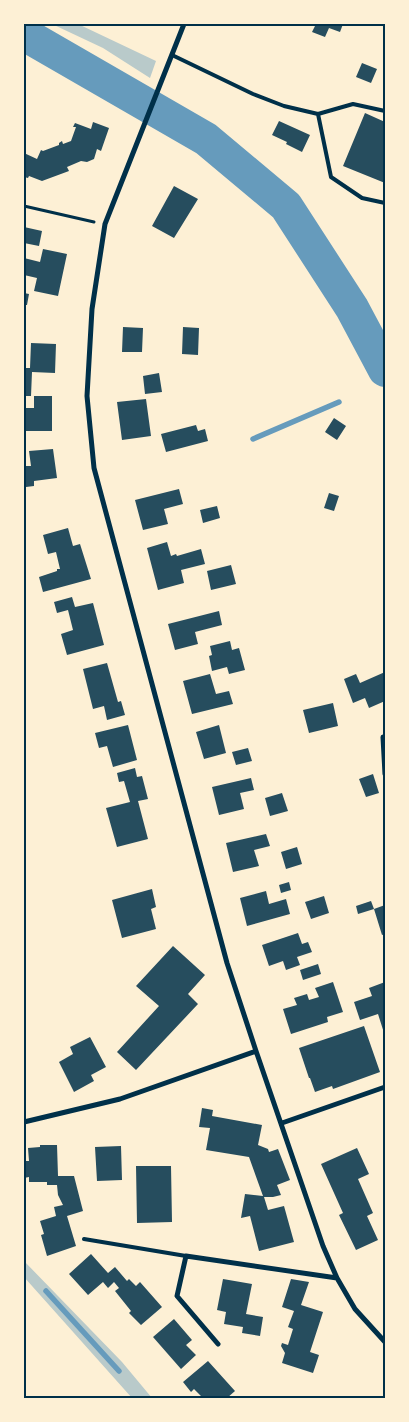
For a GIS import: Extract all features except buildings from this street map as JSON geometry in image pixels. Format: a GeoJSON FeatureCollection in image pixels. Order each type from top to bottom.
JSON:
{"type":"FeatureCollection","features":[{"type":"Feature","properties":{"kind":"street"},"geometry":{"type":"LineString","coordinates":[[184,24],[105,224],[92,309],[87,396],[94,468],[227,963],[256,1051],[323,1246],[337,1278],[355,1308],[385,1342]]}},
{"type":"Feature","properties":{"kind":"street"},"geometry":{"type":"LineString","coordinates":[[383,737],[385,774]]}},
{"type":"Feature","properties":{"kind":"street"},"geometry":{"type":"LineString","coordinates":[[24,1122],[120,1099],[256,1051]]}},
{"type":"Feature","properties":{"kind":"street"},"geometry":{"type":"LineString","coordinates":[[282,1123],[385,1087]]}},
{"type":"Feature","properties":{"kind":"street"},"geometry":{"type":"LineString","coordinates":[[218,1344],[177,1296],[186,1256],[337,1278]]}},
{"type":"Feature","properties":{"kind":"lane"},"geometry":{"type":"LineString","coordinates":[[172,55],[253,94],[284,106],[318,114],[353,104],[385,111]]}},
{"type":"Feature","properties":{"kind":"lane"},"geometry":{"type":"LineString","coordinates":[[318,114],[330,177],[362,198],[385,203]]}},
{"type":"Feature","properties":{"kind":"lane"},"geometry":{"type":"LineString","coordinates":[[84,1239],[186,1256]]}},
{"type":"Feature","properties":{"kind":"path"},"geometry":{"type":"LineString","coordinates":[[24,206],[105,224]]}},
{"type":"Feature","properties":{"kind":"shaded area"},"geometry":{"type":"Polygon","coordinates":[[[52,24],[78,24],[156,61],[150,78],[103,48],[52,24]]]}},
{"type":"Feature","properties":{"kind":"shaded area"},"geometry":{"type":"Polygon","coordinates":[[[24,1261],[122,1362],[152,1398],[132,1398],[24,1277],[24,1261]]]}},
{"type":"Feature","properties":{"kind":"waterway"},"geometry":{"type":"LineString","coordinates":[[24,34],[206,139],[286,206],[352,308],[385,370]]}},
{"type":"Feature","properties":{"kind":"waterway"},"geometry":{"type":"LineString","coordinates":[[253,439],[339,402]]}},
{"type":"Feature","properties":{"kind":"waterway"},"geometry":{"type":"LineString","coordinates":[[46,1291],[119,1371]]}}]}
